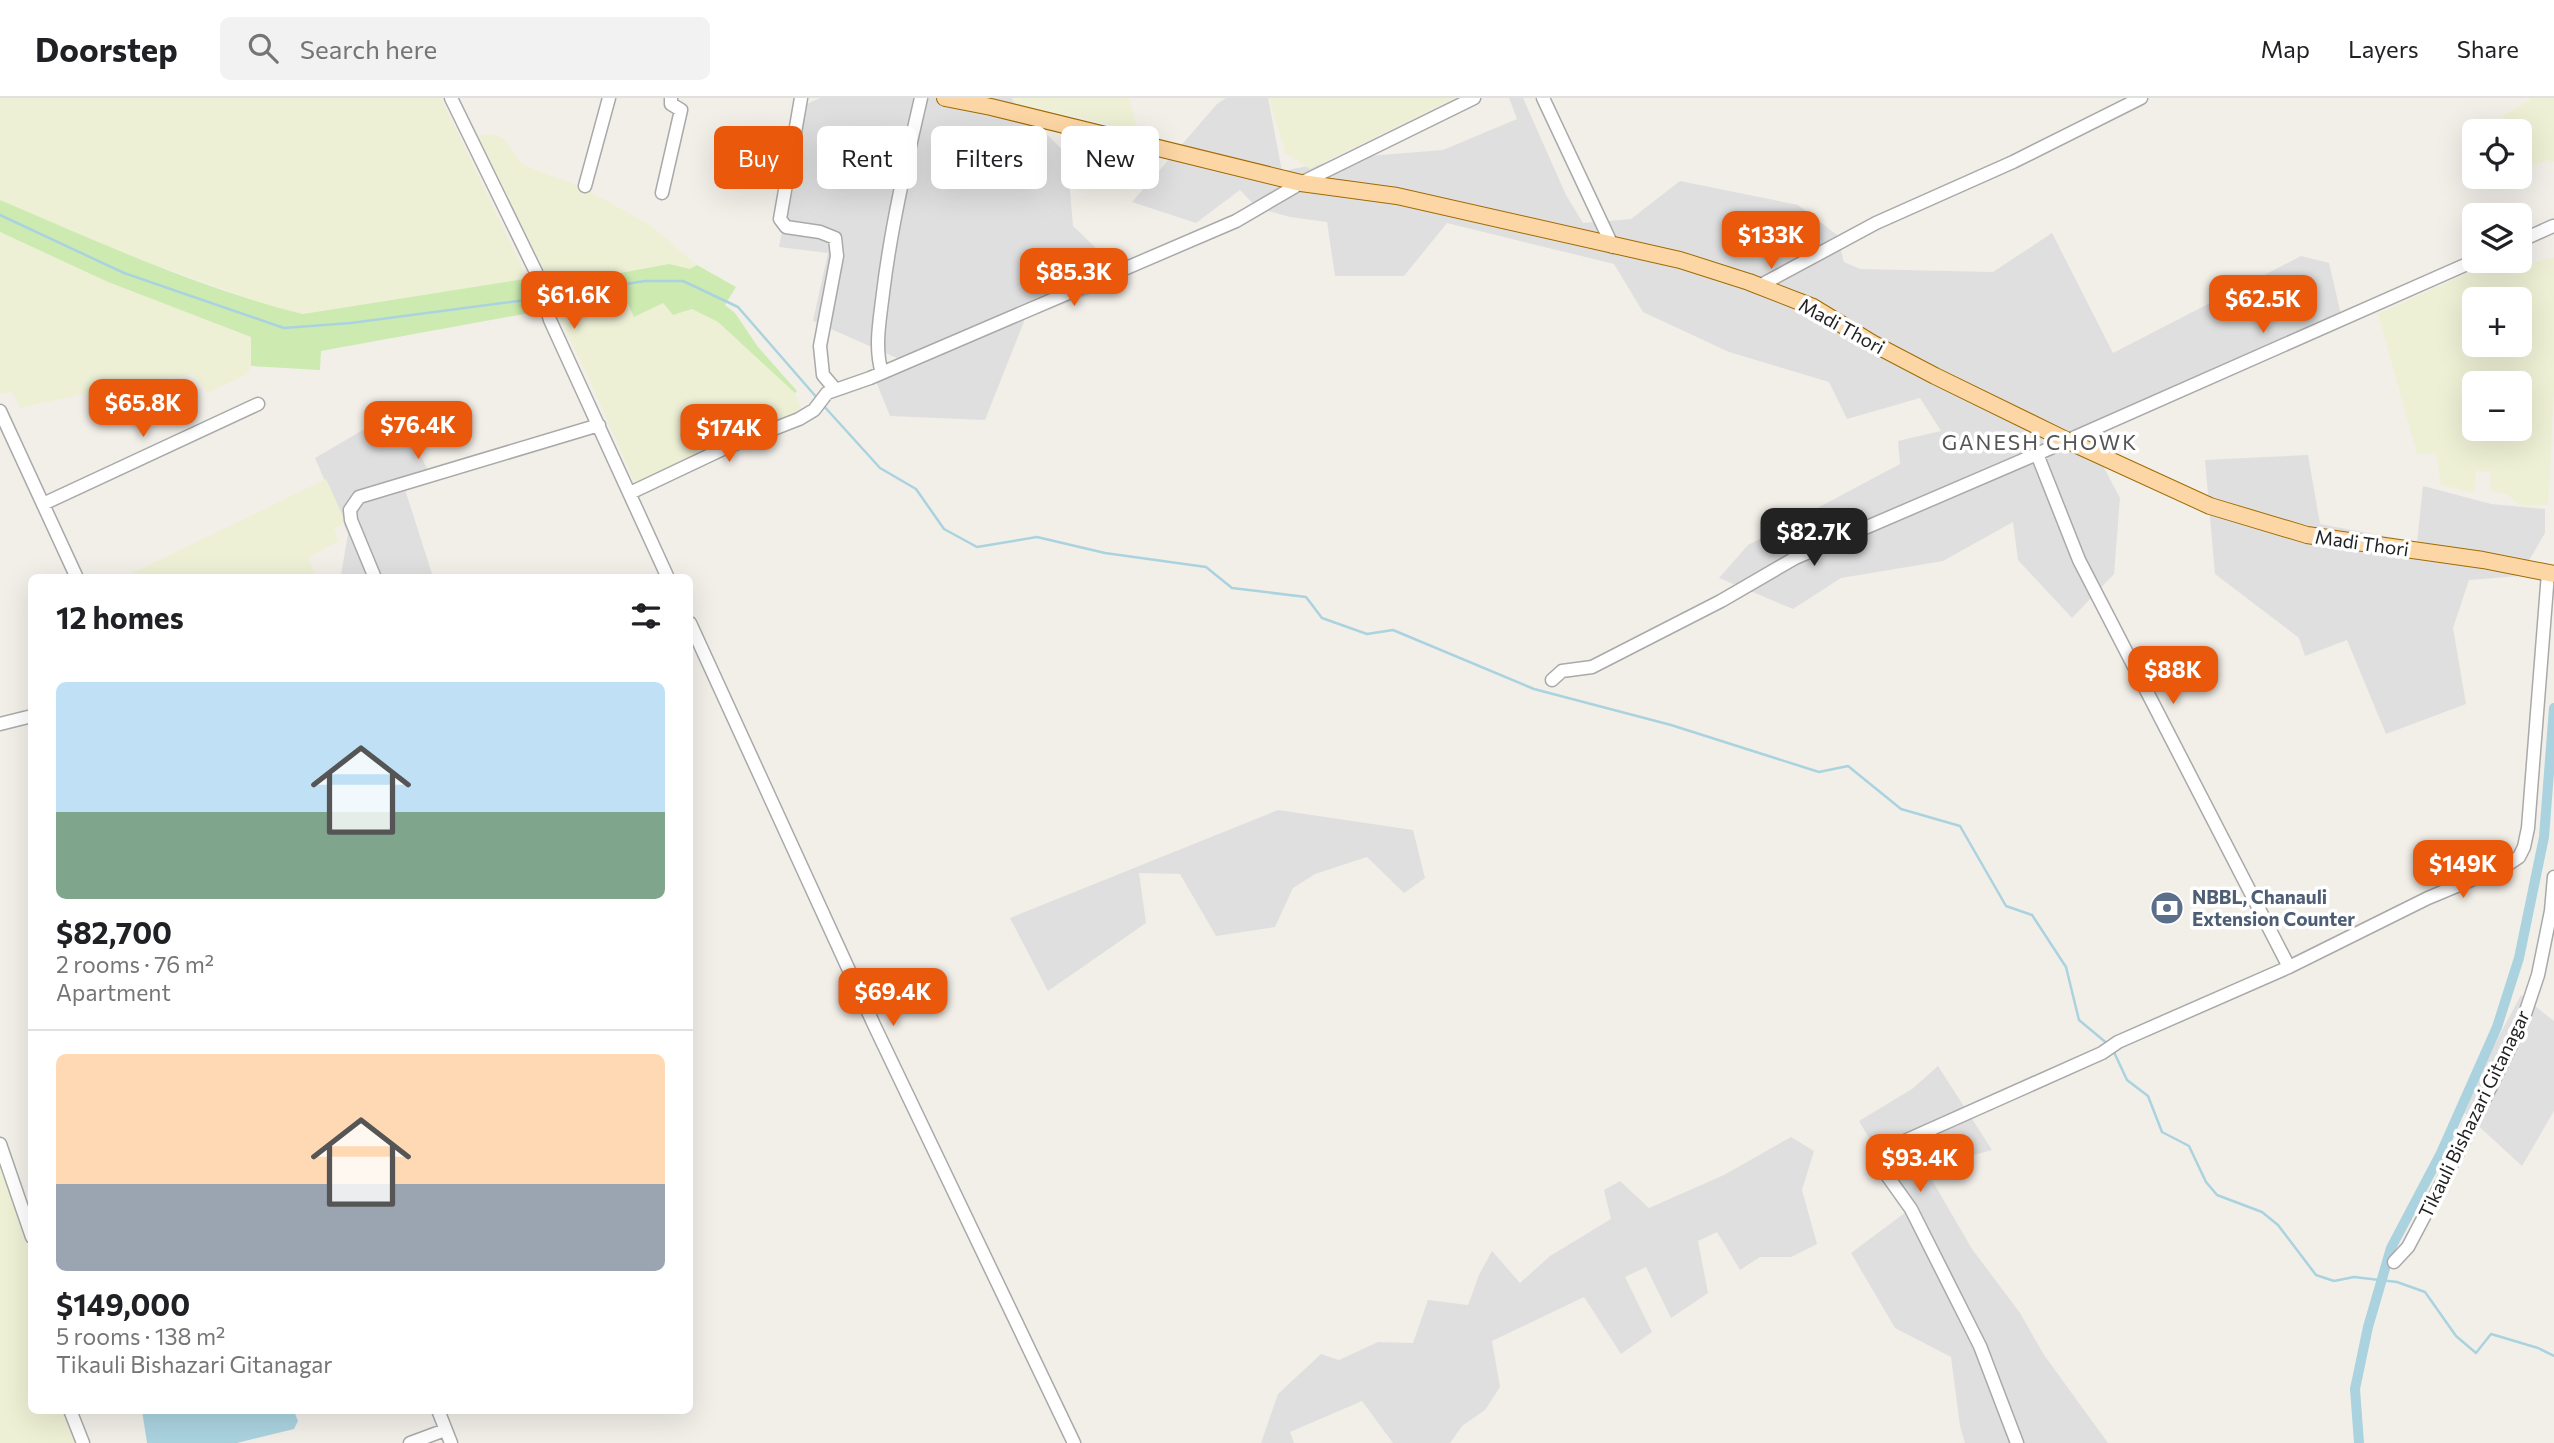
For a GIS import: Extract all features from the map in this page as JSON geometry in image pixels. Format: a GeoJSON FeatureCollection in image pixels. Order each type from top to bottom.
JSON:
{"type":"FeatureCollection","features":[{"type":"Feature","properties":{"kind":"main road","name":"Madi Thori"},"geometry":{"type":"LineString","coordinates":[[945,98],[1301,184],[1397,196],[1680,260],[1813,307],[1872,343],[2066,440],[2210,506],[2307,535],[2483,560],[2551,573]]}},
{"type":"Feature","properties":{"kind":"street"},"geometry":{"type":"LineString","coordinates":[[451,98],[536,272],[550,320],[666,574]]}},
{"type":"Feature","properties":{"kind":"street"},"geometry":{"type":"LineString","coordinates":[[585,186],[609,98]]}},
{"type":"Feature","properties":{"kind":"street"},"geometry":{"type":"LineString","coordinates":[[662,193],[681,110],[671,104],[671,98]]}},
{"type":"Feature","properties":{"kind":"street"},"geometry":{"type":"LineString","coordinates":[[801,98],[780,219],[786,227],[820,232],[837,241],[837,256],[820,346],[823,375],[831,391]]}},
{"type":"Feature","properties":{"kind":"street"},"geometry":{"type":"LineString","coordinates":[[882,373],[878,357],[878,337],[889,239],[921,98]]}},
{"type":"Feature","properties":{"kind":"street"},"geometry":{"type":"LineString","coordinates":[[630,493],[725,448],[799,419],[814,410],[831,391],[882,373],[1236,221],[1301,184],[1474,98]]}},
{"type":"Feature","properties":{"kind":"street"},"geometry":{"type":"LineString","coordinates":[[1543,98],[1613,247]]}},
{"type":"Feature","properties":{"kind":"street"},"geometry":{"type":"LineString","coordinates":[[1759,286],[1876,223],[2013,162],[2141,98]]}},
{"type":"Feature","properties":{"kind":"street"},"geometry":{"type":"LineString","coordinates":[[2532,236],[2553,226]]}},
{"type":"Feature","properties":{"kind":"street"},"geometry":{"type":"LineString","coordinates":[[1552,680],[1562,671],[1592,667],[1721,601],[1795,558],[2462,266]]}},
{"type":"Feature","properties":{"kind":"street"},"geometry":{"type":"LineString","coordinates":[[43,504],[258,404]]}},
{"type":"Feature","properties":{"kind":"street"},"geometry":{"type":"LineString","coordinates":[[0,411],[75,574]]}},
{"type":"Feature","properties":{"kind":"street"},"geometry":{"type":"LineString","coordinates":[[373,574],[351,520],[350,510],[359,497],[598,425]]}},
{"type":"Feature","properties":{"kind":"street"},"geometry":{"type":"LineString","coordinates":[[2037,454],[2079,560],[2289,967]]}},
{"type":"Feature","properties":{"kind":"street"},"geometry":{"type":"LineString","coordinates":[[2017,1443],[1980,1346],[1910,1209],[1881,1167],[1878,1158],[1880,1152],[2289,967],[2428,898],[2507,865],[2519,857],[2528,828],[2551,573]]}},
{"type":"Feature","properties":{"kind":"street"},"geometry":{"type":"LineString","coordinates":[[693,630],[874,1027],[1074,1443]]}},
{"type":"Feature","properties":{"kind":"street"},"geometry":{"type":"LineString","coordinates":[[0,724],[28,717]]}},
{"type":"Feature","properties":{"kind":"street","name":"Tikauli Bishazari Gitanagar"},"geometry":{"type":"LineString","coordinates":[[2394,1262],[2409,1247],[2522,1023],[2538,975],[2551,911],[2554,877]]}},
{"type":"Feature","properties":{"kind":"street"},"geometry":{"type":"LineString","coordinates":[[0,1144],[28,1225]]}},
{"type":"Feature","properties":{"kind":"street"},"geometry":{"type":"LineString","coordinates":[[72,1414],[83,1443]]}},
{"type":"Feature","properties":{"kind":"street"},"geometry":{"type":"LineString","coordinates":[[439,1414],[451,1443]]}},
{"type":"Feature","properties":{"kind":"street"},"geometry":{"type":"LineString","coordinates":[[410,1443],[445,1430]]}},
{"type":"Feature","properties":{"kind":"shaded area"},"geometry":{"type":"Polygon","coordinates":[[[820,98],[1012,98],[1038,126],[931,126],[931,189],[1047,189],[1047,135],[1061,148],[1061,189],[1070,189],[1073,226],[1119,270],[1102,272],[1114,285],[1025,319],[985,420],[890,416],[873,374],[1009,312],[899,359],[813,321],[828,253],[779,247],[790,189],[803,189],[803,126],[807,104],[820,98]]]}},
{"type":"Feature","properties":{"kind":"shaded area"},"geometry":{"type":"Polygon","coordinates":[[[1226,98],[1268,98],[1282,171],[1356,157],[1443,150],[1517,119],[1509,98],[1523,98],[1566,195],[1583,223],[1631,219],[1680,181],[1798,205],[1837,235],[1844,262],[1860,269],[1993,272],[2052,233],[2113,353],[2301,256],[2329,263],[2342,319],[2066,440],[2102,464],[2120,498],[2114,574],[2072,618],[2018,560],[2013,522],[1943,561],[1841,578],[1793,609],[1719,578],[1748,545],[1900,464],[1898,441],[1941,431],[1920,398],[1847,419],[1829,382],[1729,352],[1643,312],[1614,264],[1447,223],[1404,276],[1335,276],[1327,222],[1290,217],[1257,208],[1240,190],[1196,223],[1132,202],[1143,189],[1159,189],[1159,171],[1217,104],[1226,98]]]}},
{"type":"Feature","properties":{"kind":"shaded area"},"geometry":{"type":"Polygon","coordinates":[[[397,410],[430,474],[403,483],[432,574],[341,574],[348,534],[315,458],[397,410]]]}},
{"type":"Feature","properties":{"kind":"shaded area"},"geometry":{"type":"Polygon","coordinates":[[[2308,455],[2320,524],[2417,542],[2423,486],[2491,504],[2545,509],[2545,533],[2520,576],[2469,580],[2453,628],[2466,704],[2386,734],[2347,640],[2305,656],[2299,638],[2215,574],[2205,460],[2308,455]]]}},
{"type":"Feature","properties":{"kind":"shaded area"},"geometry":{"type":"Polygon","coordinates":[[[1278,810],[1413,830],[1425,878],[1404,893],[1367,857],[1315,874],[1293,888],[1275,927],[1216,936],[1180,874],[1139,873],[1146,923],[1048,991],[1010,918],[1278,810]]]}},
{"type":"Feature","properties":{"kind":"shaded area"},"geometry":{"type":"Polygon","coordinates":[[[2521,995],[2554,1021],[2554,1111],[2522,1166],[2460,1109],[2521,995]]]}},
{"type":"Feature","properties":{"kind":"shaded area"},"geometry":{"type":"Polygon","coordinates":[[[1938,1066],[1992,1150],[1925,1168],[1972,1249],[2020,1313],[2044,1355],[2108,1443],[1965,1443],[1960,1426],[1951,1357],[1895,1328],[1851,1253],[1910,1209],[1859,1121],[1912,1089],[1938,1066]]]}},
{"type":"Feature","properties":{"kind":"shaded area"},"geometry":{"type":"Polygon","coordinates":[[[1791,1137],[1814,1151],[1802,1190],[1817,1244],[1791,1257],[1760,1257],[1740,1270],[1717,1232],[1698,1241],[1708,1293],[1671,1318],[1646,1267],[1625,1277],[1652,1332],[1621,1354],[1584,1297],[1492,1341],[1500,1387],[1485,1410],[1462,1426],[1450,1443],[1393,1443],[1362,1401],[1290,1432],[1294,1443],[1261,1443],[1278,1394],[1321,1354],[1339,1360],[1378,1342],[1413,1343],[1428,1300],[1468,1305],[1479,1275],[1492,1251],[1520,1283],[1550,1256],[1611,1219],[1604,1190],[1620,1181],[1649,1208],[1724,1175],[1791,1137]]]}},
{"type":"Feature","properties":{"kind":"green space"},"geometry":{"type":"Polygon","coordinates":[[[0,98],[441,98],[523,269],[524,279],[303,314],[268,305],[127,255],[0,200],[0,98]]]}},
{"type":"Feature","properties":{"kind":"green space"},"geometry":{"type":"Polygon","coordinates":[[[1013,98],[1129,98],[1137,126],[1116,126],[1014,103],[1013,98]]]}},
{"type":"Feature","properties":{"kind":"green space"},"geometry":{"type":"Polygon","coordinates":[[[1269,98],[1455,98],[1310,169],[1285,153],[1269,98]]]}},
{"type":"Feature","properties":{"kind":"green space"},"geometry":{"type":"Polygon","coordinates":[[[2554,98],[2554,162],[2547,160],[2532,167],[2532,119],[2505,119],[2503,115],[2530,100],[2554,98]]]}},
{"type":"Feature","properties":{"kind":"green space"},"geometry":{"type":"Polygon","coordinates":[[[491,134],[504,138],[525,166],[580,186],[650,225],[697,265],[690,269],[669,264],[609,275],[548,278],[478,136],[491,134]]]}},
{"type":"Feature","properties":{"kind":"green space"},"geometry":{"type":"Polygon","coordinates":[[[0,200],[187,278],[303,314],[524,279],[535,312],[321,351],[320,370],[251,366],[251,337],[108,282],[0,232],[0,200]]]}},
{"type":"Feature","properties":{"kind":"green space"},"geometry":{"type":"Polygon","coordinates":[[[0,232],[108,282],[252,337],[251,366],[247,374],[208,393],[193,374],[132,383],[20,408],[12,392],[0,394],[0,232]]]}},
{"type":"Feature","properties":{"kind":"green space"},"geometry":{"type":"Polygon","coordinates":[[[2554,257],[2554,391],[2548,505],[2521,506],[2508,495],[2491,491],[2490,472],[2476,471],[2474,493],[2441,485],[2436,453],[2417,454],[2378,314],[2469,273],[2532,273],[2532,263],[2554,257]]]}},
{"type":"Feature","properties":{"kind":"green space"},"geometry":{"type":"Polygon","coordinates":[[[669,264],[690,269],[697,265],[736,287],[725,305],[735,313],[758,347],[797,391],[795,393],[718,322],[692,309],[673,315],[663,303],[634,317],[628,304],[554,307],[548,278],[609,275],[669,264]]]}},
{"type":"Feature","properties":{"kind":"green space"},"geometry":{"type":"Polygon","coordinates":[[[663,303],[673,315],[692,309],[718,322],[795,393],[801,408],[796,414],[636,486],[554,307],[663,303]]]}},
{"type":"Feature","properties":{"kind":"green space"},"geometry":{"type":"Polygon","coordinates":[[[326,479],[346,523],[334,528],[339,541],[308,558],[316,574],[133,573],[326,479]]]}},
{"type":"Feature","properties":{"kind":"green space"},"geometry":{"type":"Polygon","coordinates":[[[0,1157],[28,1237],[28,1414],[68,1414],[78,1443],[0,1443],[0,1157]]]}},
{"type":"Feature","properties":{"kind":"water"},"geometry":{"type":"Polygon","coordinates":[[[142,1414],[295,1414],[298,1421],[294,1429],[237,1443],[147,1443],[142,1414]]]}},
{"type":"Feature","properties":{"kind":"waterway"},"geometry":{"type":"LineString","coordinates":[[0,215],[124,273],[284,328],[351,323],[526,300]]}},
{"type":"Feature","properties":{"kind":"waterway"},"geometry":{"type":"LineString","coordinates":[[555,295],[645,281],[683,281],[738,307],[818,399]]}},
{"type":"Feature","properties":{"kind":"waterway"},"geometry":{"type":"LineString","coordinates":[[822,404],[880,468],[916,489],[944,529],[977,547],[1037,537],[1105,553],[1206,567],[1232,588],[1306,597],[1322,618],[1367,634],[1393,630],[1534,689],[1671,725],[1819,772],[1848,766],[1901,809],[1960,826],[2006,906],[2032,915],[2066,967],[2079,1020],[2109,1045]]}},
{"type":"Feature","properties":{"kind":"waterway"},"geometry":{"type":"LineString","coordinates":[[2359,1443],[2355,1389],[2368,1327],[2391,1248],[2441,1153],[2497,1027],[2519,958],[2544,837],[2554,708]]}},
{"type":"Feature","properties":{"kind":"waterway"},"geometry":{"type":"LineString","coordinates":[[2113,1050],[2127,1080],[2148,1096],[2162,1132],[2189,1146],[2206,1182],[2217,1195],[2262,1212],[2278,1225],[2316,1275],[2334,1281],[2354,1277],[2397,1282],[2425,1292],[2456,1336],[2476,1353],[2491,1334],[2538,1348],[2554,1356]]}},
{"type":"Feature","properties":{"kind":"place","name":"NBBL, Chanauli Extension Counter"},"geometry":{"type":"Point","coordinates":[2167,908]}},
{"type":"Feature","properties":{"kind":"district","name":"GANESH CHOWK"},"geometry":{"type":"Point","coordinates":[2040,443]}}]}
